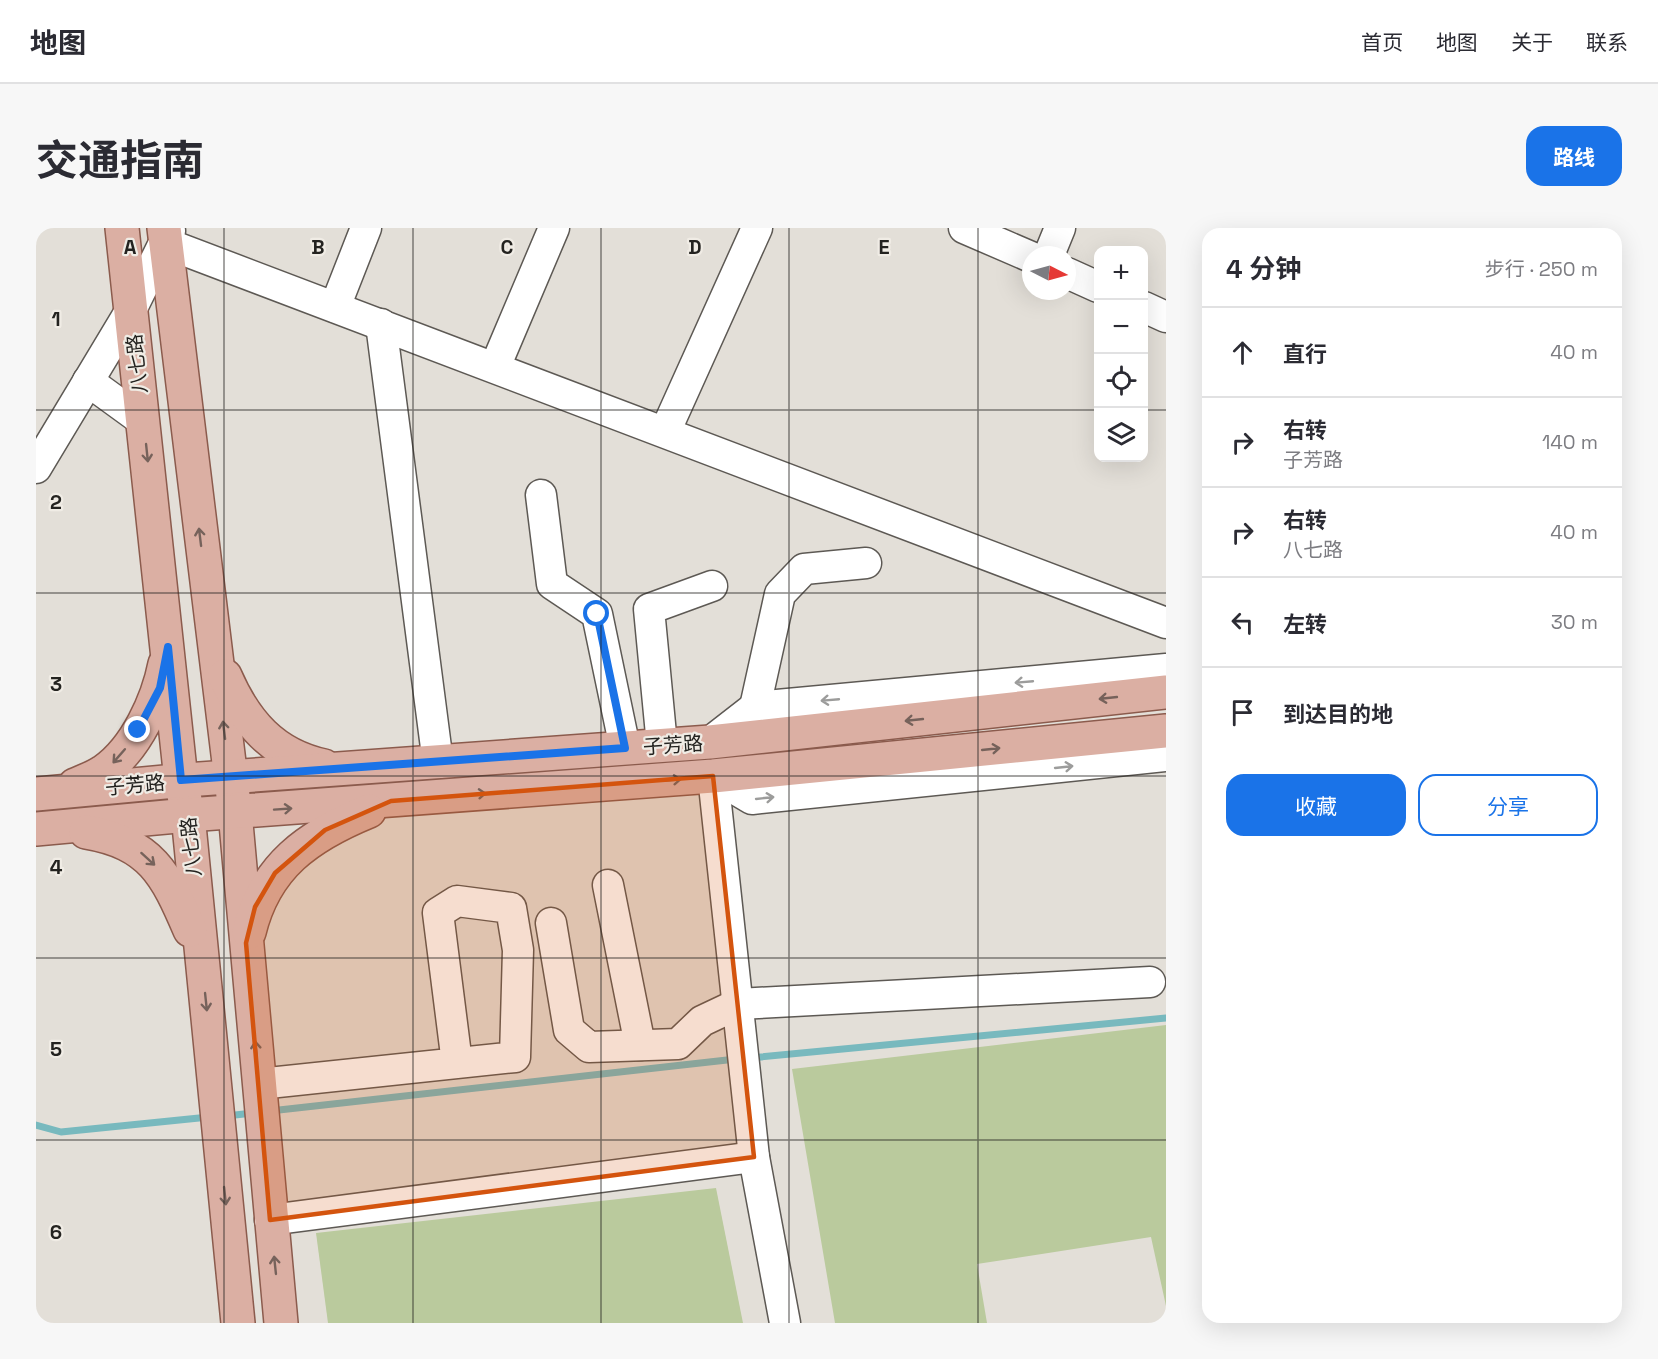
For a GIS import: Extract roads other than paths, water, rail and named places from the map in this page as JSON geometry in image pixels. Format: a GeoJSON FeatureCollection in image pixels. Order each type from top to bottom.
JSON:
{"type":"FeatureCollection","features":[{"type":"Feature","properties":{"kind":"main road","name":"八七路"},"geometry":{"type":"LineString","coordinates":[[122,228],[181,780],[188,815],[238,1323]]}},
{"type":"Feature","properties":{"kind":"main road"},"geometry":{"type":"LineString","coordinates":[[167,233],[214,650],[235,812],[281,1323]]}},
{"type":"Feature","properties":{"kind":"main road"},"geometry":{"type":"LineString","coordinates":[[49,792],[104,772],[120,756],[138,730],[160,688],[168,647]]}},
{"type":"Feature","properties":{"kind":"main road"},"geometry":{"type":"LineString","coordinates":[[214,650],[237,703],[251,724],[272,744],[309,763],[340,770]]}},
{"type":"Feature","properties":{"kind":"main road","name":"子芳路"},"geometry":{"type":"LineString","coordinates":[[49,792],[181,780],[710,742],[1166,692]]}},
{"type":"Feature","properties":{"kind":"main road"},"geometry":{"type":"LineString","coordinates":[[45,828],[188,815],[713,776],[1166,731]]}},
{"type":"Feature","properties":{"kind":"main road"},"geometry":{"type":"LineString","coordinates":[[246,943],[255,907],[274,873],[325,830],[392,801]]}},
{"type":"Feature","properties":{"kind":"main road"},"geometry":{"type":"LineString","coordinates":[[45,828],[121,841],[149,860],[167,879],[202,958]]}},
{"type":"Feature","properties":{"kind":"street"},"geometry":{"type":"LineString","coordinates":[[335,307],[366,228]]}},
{"type":"Feature","properties":{"kind":"street"},"geometry":{"type":"LineString","coordinates":[[495,367],[554,228]]}},
{"type":"Feature","properties":{"kind":"street"},"geometry":{"type":"LineString","coordinates":[[665,432],[757,228]]}},
{"type":"Feature","properties":{"kind":"street"},"geometry":{"type":"LineString","coordinates":[[964,228],[1022,253]]}},
{"type":"Feature","properties":{"kind":"street"},"geometry":{"type":"LineString","coordinates":[[1053,246],[1060,228]]}},
{"type":"Feature","properties":{"kind":"street"},"geometry":{"type":"LineString","coordinates":[[36,468],[131,310],[167,233],[335,307],[1166,624]]}},
{"type":"Feature","properties":{"kind":"street"},"geometry":{"type":"LineString","coordinates":[[1076,277],[1094,285]]}},
{"type":"Feature","properties":{"kind":"street"},"geometry":{"type":"LineString","coordinates":[[1148,309],[1166,317]]}},
{"type":"Feature","properties":{"kind":"street"},"geometry":{"type":"LineString","coordinates":[[381,324],[438,762]]}},
{"type":"Feature","properties":{"kind":"street"},"geometry":{"type":"LineString","coordinates":[[88,381],[143,421]]}},
{"type":"Feature","properties":{"kind":"street"},"geometry":{"type":"LineString","coordinates":[[541,495],[552,584],[597,614],[625,748]]}},
{"type":"Feature","properties":{"kind":"street"},"geometry":{"type":"LineString","coordinates":[[755,707],[780,594],[804,569],[866,563]]}},
{"type":"Feature","properties":{"kind":"street"},"geometry":{"type":"LineString","coordinates":[[662,745],[649,609],[712,586]]}},
{"type":"Feature","properties":{"kind":"street"},"geometry":{"type":"LineString","coordinates":[[710,742],[755,707],[1166,669]]}},
{"type":"Feature","properties":{"kind":"street"},"geometry":{"type":"LineString","coordinates":[[713,776],[752,800],[1166,756]]}},
{"type":"Feature","properties":{"kind":"street"},"geometry":{"type":"LineString","coordinates":[[713,776],[754,1157],[785,1323]]}},
{"type":"Feature","properties":{"kind":"street"},"geometry":{"type":"LineString","coordinates":[[608,885],[640,1045]]}},
{"type":"Feature","properties":{"kind":"street"},"geometry":{"type":"LineString","coordinates":[[259,1084],[515,1057],[518,950],[511,908],[457,901],[438,913],[456,1063]]}},
{"type":"Feature","properties":{"kind":"street"},"geometry":{"type":"LineString","coordinates":[[551,923],[569,1030],[589,1047],[678,1044],[702,1021],[738,1004],[1150,982]]}},
{"type":"Feature","properties":{"kind":"street"},"geometry":{"type":"LineString","coordinates":[[270,1220],[754,1157]]}},
{"type":"Feature","properties":{"kind":"waterway"},"geometry":{"type":"LineString","coordinates":[[750,1058],[1166,1018]]}},
{"type":"Feature","properties":{"kind":"waterway"},"geometry":{"type":"LineString","coordinates":[[270,1111],[736,1059]]}},
{"type":"Feature","properties":{"kind":"waterway"},"geometry":{"type":"LineString","coordinates":[[226,1116],[253,1113]]}},
{"type":"Feature","properties":{"kind":"waterway"},"geometry":{"type":"LineString","coordinates":[[36,1125],[61,1132],[209,1117]]}}]}
